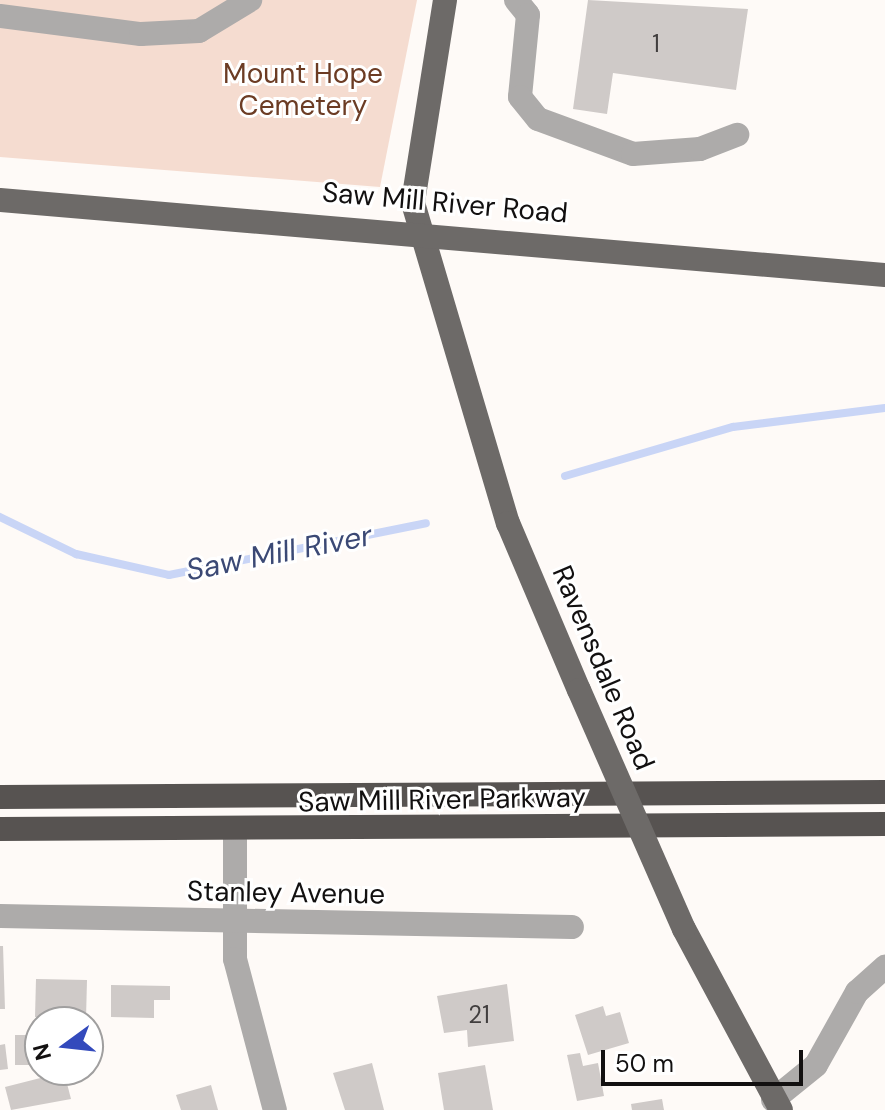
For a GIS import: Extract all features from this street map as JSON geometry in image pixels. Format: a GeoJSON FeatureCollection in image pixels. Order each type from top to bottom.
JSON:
{"type":"FeatureCollection","features":[{"type":"Feature","properties":{"kind":"highway","name":"Saw Mill River Parkway"},"geometry":{"type":"LineString","coordinates":[[0,797],[885,792]]}},
{"type":"Feature","properties":{"kind":"highway","name":"Saw Mill River Parkway"},"geometry":{"type":"LineString","coordinates":[[0,829],[235,832],[885,824]]}},
{"type":"Feature","properties":{"kind":"main road","name":"Ravensdale Road"},"geometry":{"type":"LineString","coordinates":[[445,0],[413,203],[508,523],[684,929],[777,1105]]}},
{"type":"Feature","properties":{"kind":"main road","name":"Saw Mill River Road"},"geometry":{"type":"LineString","coordinates":[[0,200],[420,230],[885,275]]}},
{"type":"Feature","properties":{"kind":"street"},"geometry":{"type":"LineString","coordinates":[[0,16],[141,34],[199,31],[250,0]]}},
{"type":"Feature","properties":{"kind":"street"},"geometry":{"type":"LineString","coordinates":[[516,0],[528,15],[520,97],[538,119],[633,154],[700,149],[737,135]]}},
{"type":"Feature","properties":{"kind":"street"},"geometry":{"type":"LineString","coordinates":[[235,832],[233,924],[275,1110]]}},
{"type":"Feature","properties":{"kind":"street","name":"Stanley Avenue"},"geometry":{"type":"LineString","coordinates":[[0,916],[233,924],[572,927]]}},
{"type":"Feature","properties":{"kind":"street"},"geometry":{"type":"LineString","coordinates":[[777,1105],[816,1065],[857,992],[885,967]]}},
{"type":"Feature","properties":{"kind":"green space","name":"Mount Hope Cemetery"},"geometry":{"type":"Polygon","coordinates":[[[0,0],[417,0],[380,187],[0,157],[0,0]]]}},
{"type":"Feature","properties":{"kind":"building"},"geometry":{"type":"Polygon","coordinates":[[[588,0],[748,9],[736,90],[613,73],[607,114],[573,109],[588,0]]]}},
{"type":"Feature","properties":{"kind":"building"},"geometry":{"type":"Polygon","coordinates":[[[0,946],[3,946],[5,1009],[0,1009],[0,946]]]}},
{"type":"Feature","properties":{"kind":"building"},"geometry":{"type":"Polygon","coordinates":[[[36,979],[87,980],[86,1006],[35,1006],[36,979]]]}},
{"type":"Feature","properties":{"kind":"building"},"geometry":{"type":"Polygon","coordinates":[[[507,984],[514,1041],[468,1047],[467,1030],[444,1033],[437,996],[507,984]]]}},
{"type":"Feature","properties":{"kind":"building"},"geometry":{"type":"Polygon","coordinates":[[[111,985],[170,986],[170,1000],[154,1000],[154,1018],[111,1017],[111,985]]]}},
{"type":"Feature","properties":{"kind":"building"},"geometry":{"type":"Polygon","coordinates":[[[603,1006],[606,1016],[620,1012],[629,1043],[588,1055],[575,1015],[603,1006]]]}},
{"type":"Feature","properties":{"kind":"building"},"geometry":{"type":"Polygon","coordinates":[[[15,1035],[24,1035],[24,1065],[15,1065],[15,1035]]]}},
{"type":"Feature","properties":{"kind":"building"},"geometry":{"type":"Polygon","coordinates":[[[5,1044],[8,1069],[0,1070],[0,1045],[5,1044]]]}},
{"type":"Feature","properties":{"kind":"building"},"geometry":{"type":"Polygon","coordinates":[[[580,1053],[583,1066],[598,1063],[604,1096],[577,1101],[567,1055],[580,1053]]]}},
{"type":"Feature","properties":{"kind":"building"},"geometry":{"type":"Polygon","coordinates":[[[372,1063],[384,1110],[345,1110],[333,1073],[372,1063]]]}},
{"type":"Feature","properties":{"kind":"building"},"geometry":{"type":"Polygon","coordinates":[[[485,1065],[493,1110],[444,1110],[438,1073],[485,1065]]]}},
{"type":"Feature","properties":{"kind":"building"},"geometry":{"type":"Polygon","coordinates":[[[24,1082],[24,1086],[68,1086],[71,1099],[11,1110],[5,1087],[24,1082]]]}},
{"type":"Feature","properties":{"kind":"building"},"geometry":{"type":"Polygon","coordinates":[[[211,1085],[218,1110],[181,1110],[176,1095],[211,1085]]]}},
{"type":"Feature","properties":{"kind":"building"},"geometry":{"type":"Polygon","coordinates":[[[662,1099],[664,1110],[632,1110],[631,1104],[662,1099]]]}},
{"type":"Feature","properties":{"kind":"waterway","name":"Saw Mill River"},"geometry":{"type":"LineString","coordinates":[[565,476],[733,427],[885,408]]}},
{"type":"Feature","properties":{"kind":"waterway","name":"Saw Mill River"},"geometry":{"type":"LineString","coordinates":[[0,517],[76,554],[169,575],[426,523]]}}]}
